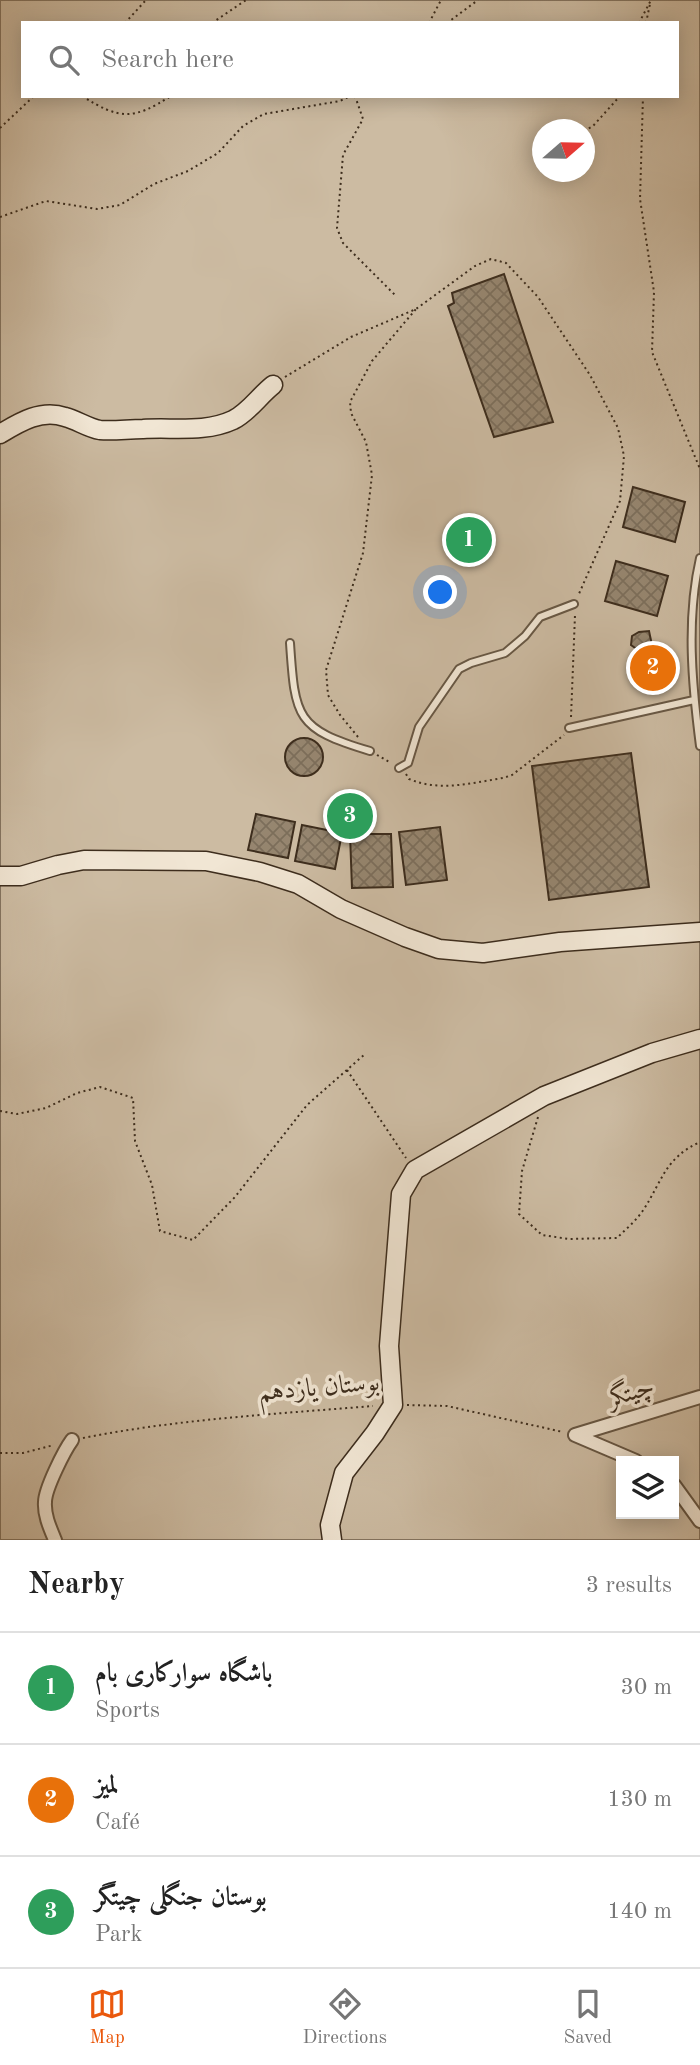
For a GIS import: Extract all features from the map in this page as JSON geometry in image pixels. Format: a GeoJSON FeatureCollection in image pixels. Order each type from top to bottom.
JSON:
{"type":"FeatureCollection","features":[{"type":"Feature","properties":{"kind":"street"},"geometry":{"type":"LineString","coordinates":[[0,434],[22,421],[50,414],[64,416],[96,429],[204,429],[246,413],[273,385]]}},
{"type":"Feature","properties":{"kind":"street"},"geometry":{"type":"LineString","coordinates":[[0,876],[21,876],[58,864],[84,860],[206,861],[260,872],[298,884],[341,909],[439,949],[483,953],[560,942],[700,932]]}},
{"type":"Feature","properties":{"kind":"street"},"geometry":{"type":"LineString","coordinates":[[332,1540],[330,1525],[344,1473],[393,1405],[389,1346],[401,1194],[415,1170],[544,1096],[652,1053],[700,1039]]}},
{"type":"Feature","properties":{"kind":"street"},"geometry":{"type":"LineString","coordinates":[[684,1401],[700,1388]]}},
{"type":"Feature","properties":{"kind":"street","name":"چیتگر"},"geometry":{"type":"LineString","coordinates":[[575,1435],[700,1397]]}},
{"type":"Feature","properties":{"kind":"street"},"geometry":{"type":"LineString","coordinates":[[575,1435],[624,1456]]}},
{"type":"Feature","properties":{"kind":"street"},"geometry":{"type":"LineString","coordinates":[[55,1540],[47,1520],[45,1500],[62,1455],[72,1440]]}},
{"type":"Feature","properties":{"kind":"street"},"geometry":{"type":"LineString","coordinates":[[679,1492],[700,1521]]}},
{"type":"Feature","properties":{"kind":"lane"},"geometry":{"type":"LineString","coordinates":[[700,558],[691,614],[694,700],[700,746]]}},
{"type":"Feature","properties":{"kind":"lane"},"geometry":{"type":"LineString","coordinates":[[399,768],[408,763],[419,727],[459,669],[505,653],[540,617],[574,604]]}},
{"type":"Feature","properties":{"kind":"lane"},"geometry":{"type":"LineString","coordinates":[[290,643],[293,684],[300,713],[314,728],[333,740],[370,751]]}},
{"type":"Feature","properties":{"kind":"lane"},"geometry":{"type":"LineString","coordinates":[[569,728],[694,700]]}},
{"type":"Feature","properties":{"kind":"path"},"geometry":{"type":"LineString","coordinates":[[127,21],[146,0]]}},
{"type":"Feature","properties":{"kind":"path"},"geometry":{"type":"LineString","coordinates":[[215,21],[246,0]]}},
{"type":"Feature","properties":{"kind":"path"},"geometry":{"type":"LineString","coordinates":[[430,21],[441,0]]}},
{"type":"Feature","properties":{"kind":"path"},"geometry":{"type":"LineString","coordinates":[[450,21],[478,0]]}},
{"type":"Feature","properties":{"kind":"path"},"geometry":{"type":"LineString","coordinates":[[640,21],[651,0]]}},
{"type":"Feature","properties":{"kind":"path"},"geometry":{"type":"LineString","coordinates":[[646,21],[651,0]]}},
{"type":"Feature","properties":{"kind":"path"},"geometry":{"type":"LineString","coordinates":[[0,128],[32,98]]}},
{"type":"Feature","properties":{"kind":"path"},"geometry":{"type":"LineString","coordinates":[[86,98],[117,115],[147,111],[168,98]]}},
{"type":"Feature","properties":{"kind":"path"},"geometry":{"type":"LineString","coordinates":[[0,217],[46,201],[97,209],[120,205],[154,184],[188,171],[218,153],[243,126],[264,114],[301,110],[346,98]]}},
{"type":"Feature","properties":{"kind":"path"},"geometry":{"type":"LineString","coordinates":[[356,98],[363,119],[343,155],[337,228],[343,243],[396,296]]}},
{"type":"Feature","properties":{"kind":"path"},"geometry":{"type":"LineString","coordinates":[[595,124],[618,98]]}},
{"type":"Feature","properties":{"kind":"path"},"geometry":{"type":"LineString","coordinates":[[643,98],[640,200],[654,292],[652,352],[700,469]]}},
{"type":"Feature","properties":{"kind":"path"},"geometry":{"type":"LineString","coordinates":[[273,385],[351,337],[416,309],[475,266],[491,259],[506,263],[538,297],[590,375],[618,428],[624,456],[620,501],[574,604],[572,712],[569,728],[564,735],[512,775],[436,786],[423,785],[409,779],[399,768],[370,751],[340,715],[328,695],[326,670],[363,553],[372,475],[366,442],[351,413],[350,402],[372,361],[416,309]]}},
{"type":"Feature","properties":{"kind":"path"},"geometry":{"type":"LineString","coordinates":[[0,1111],[17,1114],[46,1108],[77,1093],[100,1087],[133,1098],[135,1141],[152,1185],[160,1231],[193,1240],[235,1197],[307,1105],[365,1054]]}},
{"type":"Feature","properties":{"kind":"path"},"geometry":{"type":"LineString","coordinates":[[347,1070],[415,1170]]}},
{"type":"Feature","properties":{"kind":"path"},"geometry":{"type":"LineString","coordinates":[[544,1096],[522,1171],[519,1214],[542,1235],[569,1239],[617,1238],[643,1211],[664,1170],[690,1146],[700,1142]]}},
{"type":"Feature","properties":{"kind":"path","name":"بوستان یازدهم"},"geometry":{"type":"LineString","coordinates":[[0,1453],[23,1453],[128,1429],[393,1405],[447,1406],[575,1435]]}},
{"type":"Feature","properties":{"kind":"shaded area"},"geometry":{"type":"Polygon","coordinates":[[[0,0],[700,0],[700,1540],[0,1540],[0,0]]]}},
{"type":"Feature","properties":{"kind":"building"},"geometry":{"type":"Polygon","coordinates":[[[504,274],[553,422],[494,437],[448,306],[454,303],[452,293],[504,274]]]}},
{"type":"Feature","properties":{"kind":"building"},"geometry":{"type":"Polygon","coordinates":[[[633,487],[685,502],[675,542],[623,527],[633,487]]]}},
{"type":"Feature","properties":{"kind":"building"},"geometry":{"type":"Polygon","coordinates":[[[616,561],[668,576],[657,616],[605,601],[616,561]]]}},
{"type":"Feature","properties":{"kind":"building"},"geometry":{"type":"Polygon","coordinates":[[[649,631],[652,645],[648,652],[653,668],[639,672],[634,660],[641,659],[638,650],[631,645],[632,636],[649,631]]]}},
{"type":"Feature","properties":{"kind":"building"},"geometry":{"type":"Polygon","coordinates":[[[304,738],[317,744],[323,757],[317,770],[304,776],[291,770],[285,757],[291,744],[304,738]]]}},
{"type":"Feature","properties":{"kind":"building"},"geometry":{"type":"Polygon","coordinates":[[[631,753],[649,887],[549,900],[532,766],[631,753]]]}},
{"type":"Feature","properties":{"kind":"building"},"geometry":{"type":"Polygon","coordinates":[[[256,814],[295,822],[288,858],[248,850],[256,814]]]}},
{"type":"Feature","properties":{"kind":"building"},"geometry":{"type":"Polygon","coordinates":[[[302,825],[342,833],[335,869],[295,861],[302,825]]]}},
{"type":"Feature","properties":{"kind":"building"},"geometry":{"type":"Polygon","coordinates":[[[440,827],[447,880],[406,885],[399,832],[440,827]]]}},
{"type":"Feature","properties":{"kind":"building"},"geometry":{"type":"Polygon","coordinates":[[[350,834],[391,834],[393,887],[352,888],[350,834]]]}},
{"type":"Feature","properties":{"kind":"place","name":"باشگاه سوارکاری بام"},"geometry":{"type":"Point","coordinates":[469,540]}},
{"type":"Feature","properties":{"kind":"place","name":"لمیز"},"geometry":{"type":"Point","coordinates":[653,668]}},
{"type":"Feature","properties":{"kind":"place","name":"بوستان جنگلی چیتگر"},"geometry":{"type":"Point","coordinates":[350,816]}}]}
